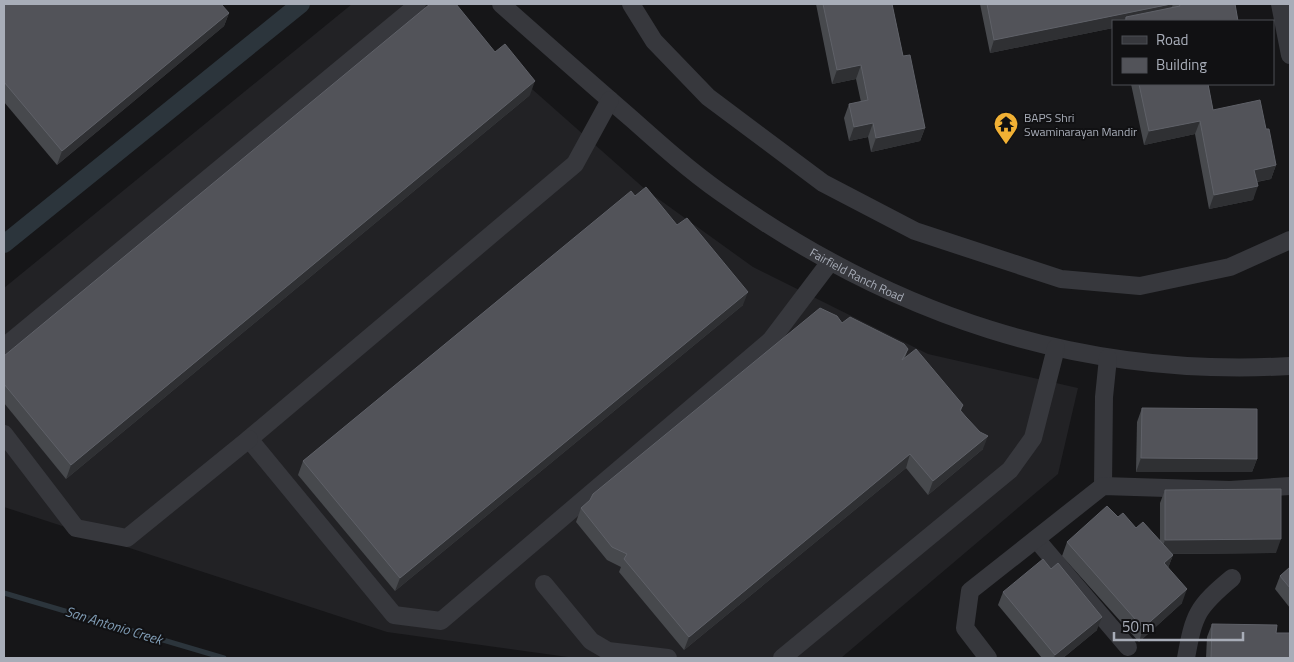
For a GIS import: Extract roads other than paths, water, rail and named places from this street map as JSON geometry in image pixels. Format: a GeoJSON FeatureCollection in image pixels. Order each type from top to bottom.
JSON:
{"type":"FeatureCollection","features":[{"type":"Feature","properties":{"kind":"street"},"geometry":{"type":"LineString","coordinates":[[4,346],[408,13],[416,4]]}},
{"type":"Feature","properties":{"kind":"street","name":"Fairfield Ranch Road"},"geometry":{"type":"LineString","coordinates":[[501,4],[675,157],[718,191],[830,262],[888,292],[926,308],[981,327],[1056,348],[1108,358],[1197,366],[1259,368],[1290,366]]}},
{"type":"Feature","properties":{"kind":"street"},"geometry":{"type":"LineString","coordinates":[[631,4],[654,41],[708,97],[823,183],[915,231],[1061,279],[1140,286],[1230,267],[1290,240]]}},
{"type":"Feature","properties":{"kind":"street"},"geometry":{"type":"LineString","coordinates":[[1280,4],[1290,55]]}},
{"type":"Feature","properties":{"kind":"street"},"geometry":{"type":"LineString","coordinates":[[4,434],[76,528],[127,538],[249,438],[574,164],[610,100]]}},
{"type":"Feature","properties":{"kind":"street"},"geometry":{"type":"LineString","coordinates":[[249,438],[394,616],[441,621],[771,340],[830,262]]}},
{"type":"Feature","properties":{"kind":"street"},"geometry":{"type":"LineString","coordinates":[[782,658],[1010,470],[1033,438],[1056,348]]}},
{"type":"Feature","properties":{"kind":"street"},"geometry":{"type":"LineString","coordinates":[[1103,486],[1104,397],[1108,358]]}},
{"type":"Feature","properties":{"kind":"street"},"geometry":{"type":"LineString","coordinates":[[988,658],[965,628],[970,591],[1103,486],[1230,490],[1290,486]]}},
{"type":"Feature","properties":{"kind":"street"},"geometry":{"type":"LineString","coordinates":[[1036,539],[1128,647]]}},
{"type":"Feature","properties":{"kind":"street"},"geometry":{"type":"LineString","coordinates":[[1186,658],[1194,622],[1201,607],[1211,595],[1232,578]]}},
{"type":"Feature","properties":{"kind":"street"},"geometry":{"type":"LineString","coordinates":[[544,584],[591,641],[608,651],[668,658]]}},
{"type":"Feature","properties":{"kind":"waterway"},"geometry":{"type":"LineString","coordinates":[[4,244],[301,4]]}},
{"type":"Feature","properties":{"kind":"waterway","name":"San Antonio Creek"},"geometry":{"type":"LineString","coordinates":[[4,593],[224,658]]}},
{"type":"Feature","properties":{"kind":"place","name":"BAPS Shri Swaminarayan Mandir"},"geometry":{"type":"Point","coordinates":[1006,145]}}]}
